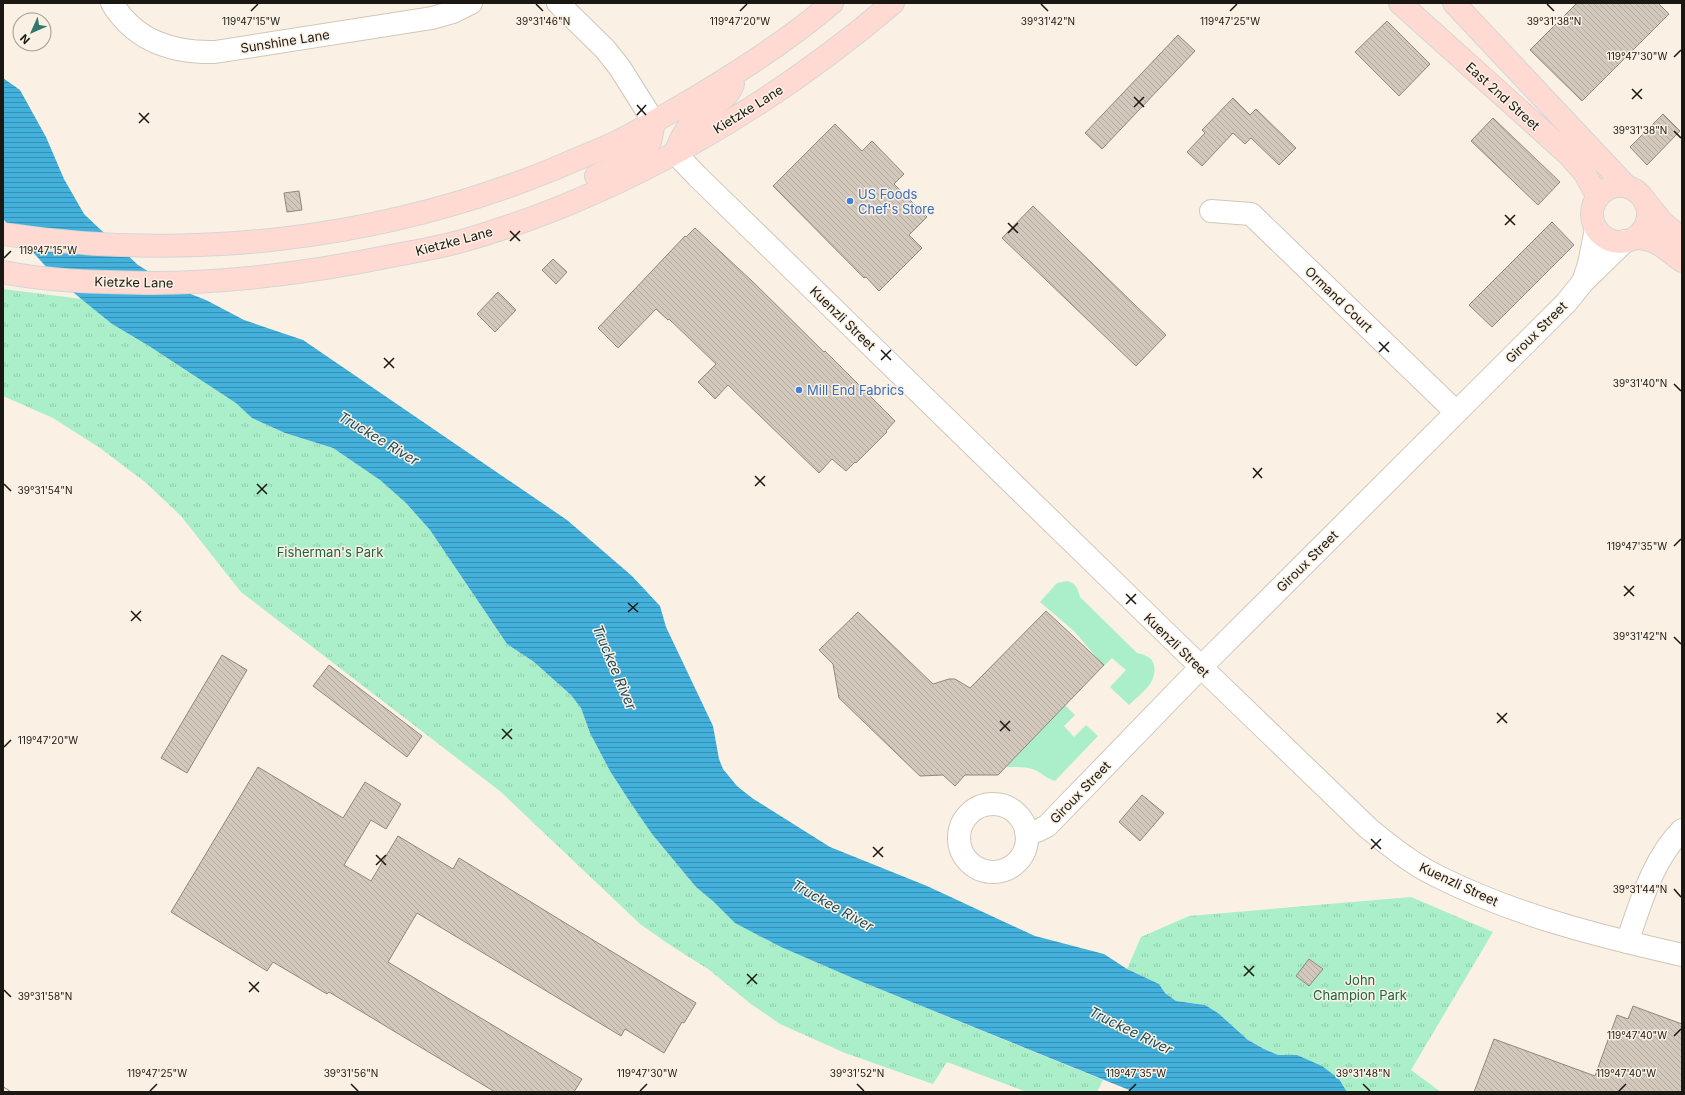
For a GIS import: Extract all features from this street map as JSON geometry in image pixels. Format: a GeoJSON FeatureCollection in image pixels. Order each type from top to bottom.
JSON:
{"type":"FeatureCollection","features":[{"type":"Feature","properties":{"kind":"main road"},"geometry":{"type":"LineString","coordinates":[[3,234],[130,246],[222,245],[281,239],[356,227],[428,211],[522,182],[592,154],[654,122],[732,77],[795,34],[832,3]]}},
{"type":"Feature","properties":{"kind":"main road","name":"Kietzke Lane"},"geometry":{"type":"LineString","coordinates":[[3,272],[82,281],[189,283],[257,278],[360,263],[463,240],[527,220],[629,177],[676,153],[769,97],[838,48],[893,3]]}},
{"type":"Feature","properties":{"kind":"main road","name":"East 2nd Street"},"geometry":{"type":"LineString","coordinates":[[1400,3],[1569,155],[1584,172],[1598,197]]}},
{"type":"Feature","properties":{"kind":"main road"},"geometry":{"type":"LineString","coordinates":[[1443,3],[1473,23]]}},
{"type":"Feature","properties":{"kind":"main road","name":"East 2nd Street"},"geometry":{"type":"LineString","coordinates":[[1454,3],[1626,186]]}},
{"type":"Feature","properties":{"kind":"main road"},"geometry":{"type":"LineString","coordinates":[[676,153],[683,134],[697,116],[728,95],[733,85],[732,77]]}},
{"type":"Feature","properties":{"kind":"main road"},"geometry":{"type":"LineString","coordinates":[[573,201],[576,191],[587,180],[634,157],[650,142],[654,122]]}},
{"type":"Feature","properties":{"kind":"main road"},"geometry":{"type":"LineString","coordinates":[[1682,239],[1663,223],[1639,193],[1626,186],[1620,185],[1610,187],[1601,193],[1592,211],[1596,229],[1605,237],[1615,241],[1646,238],[1659,243],[1682,261]]}},
{"type":"Feature","properties":{"kind":"main road"},"geometry":{"type":"LineString","coordinates":[[1630,239],[1642,231],[1647,222],[1648,211],[1645,201]]}},
{"type":"Feature","properties":{"kind":"street","name":"Sunshine Lane"},"geometry":{"type":"LineString","coordinates":[[112,3],[117,12],[133,28],[151,40],[171,48],[193,52],[215,52],[432,18],[453,12],[471,3]]}},
{"type":"Feature","properties":{"kind":"street"},"geometry":{"type":"LineString","coordinates":[[558,3],[605,49],[624,74],[654,122]]}},
{"type":"Feature","properties":{"kind":"street","name":"Kuenzli Street"},"geometry":{"type":"LineString","coordinates":[[676,153],[698,177],[1368,828],[1408,859],[1437,876],[1506,906],[1574,929],[1682,954]]}},
{"type":"Feature","properties":{"kind":"street","name":"Ormand Court"},"geometry":{"type":"LineString","coordinates":[[1211,211],[1252,214],[1456,412]]}},
{"type":"Feature","properties":{"kind":"street","name":"Giroux Street"},"geometry":{"type":"LineString","coordinates":[[1583,282],[1589,264],[1596,229]]}},
{"type":"Feature","properties":{"kind":"street","name":"Giroux Street"},"geometry":{"type":"LineString","coordinates":[[1026,832],[1038,831],[1047,826],[1201,667],[1566,303],[1583,282],[1630,239]]}},
{"type":"Feature","properties":{"kind":"street"},"geometry":{"type":"LineString","coordinates":[[1627,942],[1661,857],[1682,830]]}},
{"type":"Feature","properties":{"kind":"green space","name":"Fisherman's Park"},"geometry":{"type":"Polygon","coordinates":[[[3,289],[82,299],[112,324],[237,403],[252,418],[285,433],[333,448],[380,480],[406,503],[430,530],[507,644],[534,662],[571,695],[581,708],[590,733],[610,771],[652,834],[696,887],[714,902],[781,947],[855,979],[1103,1080],[1097,1092],[1027,1092],[947,1062],[933,1084],[845,1053],[780,1024],[751,1004],[708,969],[640,924],[501,792],[241,592],[181,516],[145,482],[100,448],[53,418],[3,396],[3,289]]]}},
{"type":"Feature","properties":{"kind":"green space"},"geometry":{"type":"Polygon","coordinates":[[[1067,581],[1075,585],[1080,597],[1137,653],[1148,657],[1153,662],[1155,671],[1151,683],[1129,705],[1110,687],[1126,670],[1112,658],[1104,666],[1074,631],[1040,602],[1057,583],[1067,581]]]}},
{"type":"Feature","properties":{"kind":"green space"},"geometry":{"type":"Polygon","coordinates":[[[1065,705],[1075,715],[1064,726],[1074,737],[1086,725],[1098,736],[1055,781],[1032,769],[1006,767],[1065,705]]]}},
{"type":"Feature","properties":{"kind":"green space","name":"John Champion Park"},"geometry":{"type":"Polygon","coordinates":[[[1411,897],[1493,932],[1411,1070],[1441,1092],[1347,1092],[1339,1079],[1297,1055],[1278,1055],[1264,1049],[1248,1040],[1218,1013],[1205,1005],[1176,1001],[1165,993],[1159,984],[1127,969],[1141,937],[1189,916],[1411,897]]]}},
{"type":"Feature","properties":{"kind":"water","name":"Truckee River"},"geometry":{"type":"Polygon","coordinates":[[[3,78],[20,90],[46,137],[64,179],[84,214],[138,265],[175,288],[206,300],[244,320],[303,340],[567,520],[632,576],[660,606],[666,627],[713,726],[719,759],[723,769],[737,786],[752,798],[830,847],[927,886],[1035,936],[1104,954],[1127,969],[1159,984],[1165,993],[1176,1001],[1205,1005],[1218,1013],[1248,1040],[1264,1049],[1278,1055],[1297,1055],[1322,1066],[1339,1079],[1347,1092],[1134,1092],[855,979],[781,947],[735,923],[696,887],[652,834],[610,771],[590,733],[581,708],[571,695],[534,662],[507,644],[430,530],[406,503],[380,480],[333,448],[285,433],[252,418],[236,403],[149,346],[112,324],[58,280],[3,219],[3,78]]]}},
{"type":"Feature","properties":{"kind":"building"},"geometry":{"type":"Polygon","coordinates":[[[1577,3],[1658,3],[1669,14],[1582,101],[1530,50],[1577,3]]]}},
{"type":"Feature","properties":{"kind":"building"},"geometry":{"type":"Polygon","coordinates":[[[1387,21],[1430,64],[1399,96],[1355,52],[1387,21]]]}},
{"type":"Feature","properties":{"kind":"building"},"geometry":{"type":"Polygon","coordinates":[[[1178,35],[1195,51],[1102,149],[1085,133],[1178,35]]]}},
{"type":"Feature","properties":{"kind":"building"},"geometry":{"type":"Polygon","coordinates":[[[1233,98],[1250,115],[1256,109],[1296,148],[1279,165],[1251,138],[1245,144],[1233,133],[1202,166],[1187,152],[1205,133],[1202,130],[1233,98]]]}},
{"type":"Feature","properties":{"kind":"building"},"geometry":{"type":"Polygon","coordinates":[[[1663,114],[1680,131],[1647,165],[1630,147],[1663,114]]]}},
{"type":"Feature","properties":{"kind":"building"},"geometry":{"type":"Polygon","coordinates":[[[1493,118],[1560,182],[1538,205],[1471,141],[1493,118]]]}},
{"type":"Feature","properties":{"kind":"building","name":"US Foods Chef's Store"},"geometry":{"type":"Polygon","coordinates":[[[835,124],[862,151],[872,141],[904,174],[894,184],[927,217],[909,235],[922,248],[879,291],[866,277],[864,278],[773,186],[835,124]]]}},
{"type":"Feature","properties":{"kind":"building"},"geometry":{"type":"Polygon","coordinates":[[[299,191],[302,210],[287,212],[284,193],[299,191]]]}},
{"type":"Feature","properties":{"kind":"building"},"geometry":{"type":"Polygon","coordinates":[[[1033,206],[1166,335],[1136,366],[1002,238],[1033,206]]]}},
{"type":"Feature","properties":{"kind":"building"},"geometry":{"type":"Polygon","coordinates":[[[1552,222],[1574,245],[1492,327],[1469,305],[1552,222]]]}},
{"type":"Feature","properties":{"kind":"building"},"geometry":{"type":"Polygon","coordinates":[[[695,228],[753,282],[824,352],[825,351],[895,421],[886,431],[887,432],[846,471],[832,459],[819,473],[728,385],[715,399],[698,382],[716,364],[669,319],[668,320],[656,309],[618,348],[598,328],[685,236],[686,237],[695,228]]]}},
{"type":"Feature","properties":{"kind":"building"},"geometry":{"type":"Polygon","coordinates":[[[553,259],[567,272],[556,284],[542,270],[553,259]]]}},
{"type":"Feature","properties":{"kind":"building"},"geometry":{"type":"Polygon","coordinates":[[[498,292],[516,310],[495,332],[477,314],[498,292]]]}},
{"type":"Feature","properties":{"kind":"building"},"geometry":{"type":"Polygon","coordinates":[[[1046,611],[1104,665],[998,775],[965,775],[955,786],[943,775],[920,776],[839,698],[833,664],[819,650],[858,612],[933,684],[949,679],[955,679],[970,688],[1046,611]]]}},
{"type":"Feature","properties":{"kind":"building"},"geometry":{"type":"Polygon","coordinates":[[[222,655],[247,670],[187,773],[161,758],[222,655]]]}},
{"type":"Feature","properties":{"kind":"building"},"geometry":{"type":"Polygon","coordinates":[[[329,665],[422,736],[407,757],[313,686],[329,665]]]}},
{"type":"Feature","properties":{"kind":"building"},"geometry":{"type":"Polygon","coordinates":[[[258,767],[343,818],[365,782],[401,804],[386,829],[371,820],[344,865],[371,881],[398,836],[453,869],[459,858],[696,1003],[684,1023],[682,1022],[664,1053],[625,1029],[621,1036],[417,913],[388,962],[582,1079],[574,1092],[495,1092],[329,992],[327,994],[273,962],[267,971],[171,912],[258,767]]]}},
{"type":"Feature","properties":{"kind":"building"},"geometry":{"type":"Polygon","coordinates":[[[1142,795],[1164,813],[1140,841],[1119,822],[1142,795]]]}},
{"type":"Feature","properties":{"kind":"building"},"geometry":{"type":"Polygon","coordinates":[[[1309,959],[1323,969],[1309,986],[1296,976],[1309,959]]]}},
{"type":"Feature","properties":{"kind":"building"},"geometry":{"type":"Polygon","coordinates":[[[1633,1006],[1682,1024],[1682,1092],[1474,1092],[1494,1039],[1595,1076],[1617,1015],[1628,1019],[1633,1006]]]}},
{"type":"Feature","properties":{"kind":"railway"},"geometry":{"type":"LineString","coordinates":[[3,1089],[8,1092]]}},
{"type":"Feature","properties":{"kind":"place","name":"US Foods Chef's Store"},"geometry":{"type":"Point","coordinates":[850,201]}},
{"type":"Feature","properties":{"kind":"place","name":"Mill End Fabrics"},"geometry":{"type":"Point","coordinates":[799,390]}}]}
